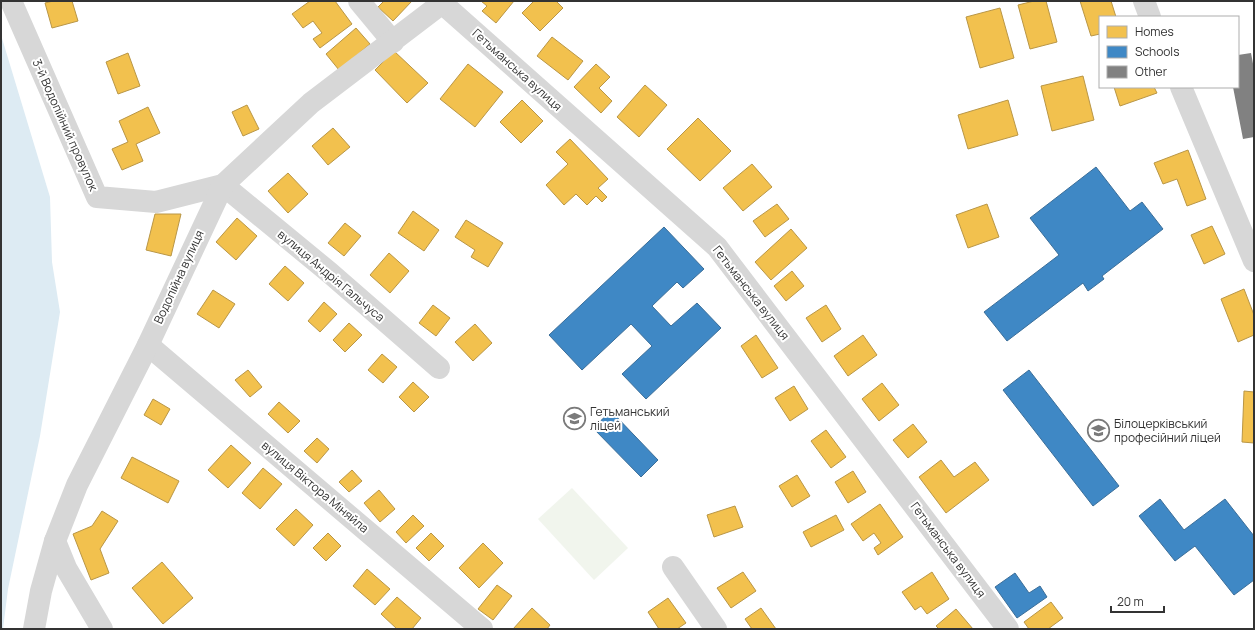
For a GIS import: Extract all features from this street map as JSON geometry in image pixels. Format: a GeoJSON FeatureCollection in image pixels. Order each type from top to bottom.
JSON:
{"type":"FeatureCollection","features":[{"type":"Feature","properties":{"kind":"street","name":"3-й Водопійний провулок"},"geometry":{"type":"LineString","coordinates":[[11,1],[97,197],[156,202],[223,185]]}},
{"type":"Feature","properties":{"kind":"street"},"geometry":{"type":"LineString","coordinates":[[359,1],[393,42]]}},
{"type":"Feature","properties":{"kind":"street"},"geometry":{"type":"LineString","coordinates":[[1144,1],[1150,16]]}},
{"type":"Feature","properties":{"kind":"street","name":"Водопійна вулиця"},"geometry":{"type":"LineString","coordinates":[[34,629],[40,591],[55,541],[77,485],[148,345],[223,185],[312,104],[444,2]]}},
{"type":"Feature","properties":{"kind":"street","name":"Гетьманська вулиця"},"geometry":{"type":"LineString","coordinates":[[444,2],[717,247],[1008,629]]}},
{"type":"Feature","properties":{"kind":"street"},"geometry":{"type":"LineString","coordinates":[[1181,88],[1254,261]]}},
{"type":"Feature","properties":{"kind":"street","name":"вулиця Андрія Гальчуса"},"geometry":{"type":"LineString","coordinates":[[223,185],[330,273],[439,368]]}},
{"type":"Feature","properties":{"kind":"street","name":"вулиця Віктора Міняйла"},"geometry":{"type":"LineString","coordinates":[[148,345],[482,629]]}},
{"type":"Feature","properties":{"kind":"street"},"geometry":{"type":"LineString","coordinates":[[55,541],[66,568],[102,629]]}},
{"type":"Feature","properties":{"kind":"street"},"geometry":{"type":"LineString","coordinates":[[673,567],[716,629]]}},
{"type":"Feature","properties":{"kind":"shaded area"},"geometry":{"type":"Polygon","coordinates":[[[1,35],[50,197],[52,262],[60,312],[40,436],[8,589],[3,629],[1,629],[1,35]]]}},
{"type":"Feature","properties":{"kind":"shaded area"},"geometry":{"type":"Polygon","coordinates":[[[572,488],[628,548],[594,580],[538,519],[572,488]]]}},
{"type":"Feature","properties":{"kind":"building: Homes"},"geometry":{"type":"Polygon","coordinates":[[[53,1],[72,1],[78,21],[52,28],[45,3],[53,1]]]}},
{"type":"Feature","properties":{"kind":"building: Homes"},"geometry":{"type":"Polygon","coordinates":[[[310,1],[335,1],[352,24],[320,48],[313,39],[322,33],[313,21],[303,28],[292,14],[310,1]]]}},
{"type":"Feature","properties":{"kind":"building: Homes"},"geometry":{"type":"Polygon","coordinates":[[[384,1],[412,1],[393,21],[378,7],[384,1]]]}},
{"type":"Feature","properties":{"kind":"building: Homes"},"geometry":{"type":"Polygon","coordinates":[[[481,1],[514,1],[496,23],[482,11],[487,6],[481,1]]]}},
{"type":"Feature","properties":{"kind":"building: Homes"},"geometry":{"type":"Polygon","coordinates":[[[534,1],[556,1],[563,8],[540,31],[522,13],[534,1]]]}},
{"type":"Feature","properties":{"kind":"building: Homes"},"geometry":{"type":"Polygon","coordinates":[[[1034,1],[1046,1],[1057,42],[1030,49],[1018,5],[1034,1]]]}},
{"type":"Feature","properties":{"kind":"building: Homes"},"geometry":{"type":"Polygon","coordinates":[[[1080,1],[1111,1],[1116,16],[1099,16],[1099,34],[1091,36],[1080,1]]]}},
{"type":"Feature","properties":{"kind":"building: Homes"},"geometry":{"type":"Polygon","coordinates":[[[1000,8],[1014,58],[980,68],[966,17],[1000,8]]]}},
{"type":"Feature","properties":{"kind":"building: Homes"},"geometry":{"type":"Polygon","coordinates":[[[356,28],[370,44],[339,70],[326,54],[356,28]]]}},
{"type":"Feature","properties":{"kind":"building: Homes"},"geometry":{"type":"Polygon","coordinates":[[[552,37],[583,61],[568,80],[537,56],[552,37]]]}},
{"type":"Feature","properties":{"kind":"building: Homes"},"geometry":{"type":"Polygon","coordinates":[[[394,51],[428,83],[407,103],[375,70],[394,51]]]}},
{"type":"Feature","properties":{"kind":"building: Homes"},"geometry":{"type":"Polygon","coordinates":[[[128,53],[140,86],[118,94],[106,62],[128,53]]]}},
{"type":"Feature","properties":{"kind":"building: Homes"},"geometry":{"type":"Polygon","coordinates":[[[468,64],[503,92],[475,127],[440,99],[468,64]]]}},
{"type":"Feature","properties":{"kind":"building: Homes"},"geometry":{"type":"Polygon","coordinates":[[[596,64],[610,77],[599,88],[612,101],[601,113],[574,87],[596,64]]]}},
{"type":"Feature","properties":{"kind":"building: Homes"},"geometry":{"type":"Polygon","coordinates":[[[1083,76],[1094,120],[1052,131],[1041,86],[1083,76]]]}},
{"type":"Feature","properties":{"kind":"building: Homes"},"geometry":{"type":"Polygon","coordinates":[[[645,85],[667,105],[639,137],[617,117],[645,85]]]}},
{"type":"Feature","properties":{"kind":"building: Homes"},"geometry":{"type":"Polygon","coordinates":[[[1114,88],[1154,88],[1157,93],[1120,106],[1114,88]]]}},
{"type":"Feature","properties":{"kind":"building: Homes"},"geometry":{"type":"Polygon","coordinates":[[[522,100],[543,121],[521,143],[500,122],[522,100]]]}},
{"type":"Feature","properties":{"kind":"building: Homes"},"geometry":{"type":"Polygon","coordinates":[[[1008,100],[1018,135],[968,149],[958,115],[1008,100]]]}},
{"type":"Feature","properties":{"kind":"building: Homes"},"geometry":{"type":"Polygon","coordinates":[[[247,105],[259,129],[243,136],[232,112],[247,105]]]}},
{"type":"Feature","properties":{"kind":"building: Homes"},"geometry":{"type":"Polygon","coordinates":[[[148,107],[160,133],[136,144],[143,161],[122,170],[112,149],[128,142],[119,121],[148,107]]]}},
{"type":"Feature","properties":{"kind":"building: Homes"},"geometry":{"type":"Polygon","coordinates":[[[698,118],[731,151],[700,181],[667,149],[698,118]]]}},
{"type":"Feature","properties":{"kind":"building: Homes"},"geometry":{"type":"Polygon","coordinates":[[[333,128],[350,147],[328,165],[312,146],[333,128]]]}},
{"type":"Feature","properties":{"kind":"building: Homes"},"geometry":{"type":"Polygon","coordinates":[[[570,139],[608,179],[598,188],[607,197],[602,202],[596,196],[587,205],[576,194],[564,205],[546,185],[568,164],[556,152],[570,139]]]}},
{"type":"Feature","properties":{"kind":"building: Homes"},"geometry":{"type":"Polygon","coordinates":[[[1188,150],[1206,199],[1187,206],[1177,179],[1163,184],[1154,163],[1188,150]]]}},
{"type":"Feature","properties":{"kind":"building: Homes"},"geometry":{"type":"Polygon","coordinates":[[[752,164],[772,187],[743,211],[723,188],[752,164]]]}},
{"type":"Feature","properties":{"kind":"building: Homes"},"geometry":{"type":"Polygon","coordinates":[[[288,173],[308,194],[288,213],[268,191],[288,173]]]}},
{"type":"Feature","properties":{"kind":"building: Homes"},"geometry":{"type":"Polygon","coordinates":[[[777,204],[789,219],[765,237],[753,221],[777,204]]]}},
{"type":"Feature","properties":{"kind":"building: Homes"},"geometry":{"type":"Polygon","coordinates":[[[987,204],[999,237],[968,248],[956,215],[987,204]]]}},
{"type":"Feature","properties":{"kind":"building: Homes"},"geometry":{"type":"Polygon","coordinates":[[[413,211],[439,230],[424,251],[398,233],[413,211]]]}},
{"type":"Feature","properties":{"kind":"building: Homes"},"geometry":{"type":"Polygon","coordinates":[[[155,214],[181,214],[171,256],[146,250],[155,214]]]}},
{"type":"Feature","properties":{"kind":"building: Homes"},"geometry":{"type":"Polygon","coordinates":[[[237,218],[257,236],[236,260],[216,242],[237,218]]]}},
{"type":"Feature","properties":{"kind":"building: Homes"},"geometry":{"type":"Polygon","coordinates":[[[466,220],[503,243],[488,267],[471,257],[475,250],[455,237],[466,220]]]}},
{"type":"Feature","properties":{"kind":"building: Homes"},"geometry":{"type":"Polygon","coordinates":[[[345,223],[361,236],[344,256],[328,243],[345,223]]]}},
{"type":"Feature","properties":{"kind":"building: Homes"},"geometry":{"type":"Polygon","coordinates":[[[1212,226],[1225,254],[1204,264],[1191,235],[1212,226]]]}},
{"type":"Feature","properties":{"kind":"building: Homes"},"geometry":{"type":"Polygon","coordinates":[[[791,229],[807,248],[771,280],[755,262],[791,229]]]}},
{"type":"Feature","properties":{"kind":"building: Homes"},"geometry":{"type":"Polygon","coordinates":[[[389,253],[409,271],[390,293],[370,275],[389,253]]]}},
{"type":"Feature","properties":{"kind":"building: Homes"},"geometry":{"type":"Polygon","coordinates":[[[285,266],[304,283],[288,301],[269,284],[285,266]]]}},
{"type":"Feature","properties":{"kind":"building: Homes"},"geometry":{"type":"Polygon","coordinates":[[[792,271],[804,286],[786,301],[774,286],[792,271]]]}},
{"type":"Feature","properties":{"kind":"building: Homes"},"geometry":{"type":"Polygon","coordinates":[[[1244,289],[1254,315],[1254,335],[1238,342],[1221,299],[1244,289]]]}},
{"type":"Feature","properties":{"kind":"building: Homes"},"geometry":{"type":"Polygon","coordinates":[[[213,290],[235,304],[219,328],[197,314],[213,290]]]}},
{"type":"Feature","properties":{"kind":"building: Homes"},"geometry":{"type":"Polygon","coordinates":[[[324,302],[337,314],[320,332],[308,321],[324,302]]]}},
{"type":"Feature","properties":{"kind":"building: Homes"},"geometry":{"type":"Polygon","coordinates":[[[433,305],[450,318],[436,336],[419,323],[433,305]]]}},
{"type":"Feature","properties":{"kind":"building: Homes"},"geometry":{"type":"Polygon","coordinates":[[[826,305],[841,329],[822,342],[806,318],[826,305]]]}},
{"type":"Feature","properties":{"kind":"building: Homes"},"geometry":{"type":"Polygon","coordinates":[[[349,323],[362,335],[345,352],[333,340],[349,323]]]}},
{"type":"Feature","properties":{"kind":"building: Homes"},"geometry":{"type":"Polygon","coordinates":[[[475,324],[492,343],[473,361],[455,342],[475,324]]]}},
{"type":"Feature","properties":{"kind":"building: Homes"},"geometry":{"type":"Polygon","coordinates":[[[756,335],[778,368],[762,378],[741,346],[756,335]]]}},
{"type":"Feature","properties":{"kind":"building: Homes"},"geometry":{"type":"Polygon","coordinates":[[[863,335],[877,355],[848,376],[834,356],[863,335]]]}},
{"type":"Feature","properties":{"kind":"building: Homes"},"geometry":{"type":"Polygon","coordinates":[[[382,354],[397,367],[383,383],[368,370],[382,354]]]}},
{"type":"Feature","properties":{"kind":"building: Homes"},"geometry":{"type":"Polygon","coordinates":[[[248,370],[262,387],[250,397],[235,380],[248,370]]]}},
{"type":"Feature","properties":{"kind":"building: Homes"},"geometry":{"type":"Polygon","coordinates":[[[413,382],[429,397],[414,412],[399,397],[413,382]]]}},
{"type":"Feature","properties":{"kind":"building: Homes"},"geometry":{"type":"Polygon","coordinates":[[[882,383],[899,405],[879,421],[862,399],[882,383]]]}},
{"type":"Feature","properties":{"kind":"building: Homes"},"geometry":{"type":"Polygon","coordinates":[[[794,386],[808,409],[790,421],[775,398],[794,386]]]}},
{"type":"Feature","properties":{"kind":"building: Homes"},"geometry":{"type":"Polygon","coordinates":[[[1244,391],[1254,392],[1254,443],[1242,442],[1244,391]]]}},
{"type":"Feature","properties":{"kind":"building: Homes"},"geometry":{"type":"Polygon","coordinates":[[[153,399],[170,409],[161,425],[144,415],[153,399]]]}},
{"type":"Feature","properties":{"kind":"building: Homes"},"geometry":{"type":"Polygon","coordinates":[[[279,402],[300,421],[288,433],[268,414],[279,402]]]}},
{"type":"Feature","properties":{"kind":"building: Homes"},"geometry":{"type":"Polygon","coordinates":[[[913,424],[927,442],[908,458],[893,440],[913,424]]]}},
{"type":"Feature","properties":{"kind":"building: Homes"},"geometry":{"type":"Polygon","coordinates":[[[826,430],[846,457],[831,468],[811,441],[826,430]]]}},
{"type":"Feature","properties":{"kind":"building: Homes"},"geometry":{"type":"Polygon","coordinates":[[[317,438],[329,449],[317,463],[304,451],[317,438]]]}},
{"type":"Feature","properties":{"kind":"building: Homes"},"geometry":{"type":"Polygon","coordinates":[[[231,445],[251,463],[228,488],[208,470],[231,445]]]}},
{"type":"Feature","properties":{"kind":"building: Homes"},"geometry":{"type":"Polygon","coordinates":[[[132,457],[179,481],[168,503],[121,478],[132,457]]]}},
{"type":"Feature","properties":{"kind":"building: Homes"},"geometry":{"type":"Polygon","coordinates":[[[941,460],[954,477],[975,462],[989,480],[946,513],[919,477],[941,460]]]}},
{"type":"Feature","properties":{"kind":"building: Homes"},"geometry":{"type":"Polygon","coordinates":[[[263,468],[282,484],[260,509],[242,493],[263,468]]]}},
{"type":"Feature","properties":{"kind":"building: Homes"},"geometry":{"type":"Polygon","coordinates":[[[352,470],[362,481],[349,492],[339,482],[352,470]]]}},
{"type":"Feature","properties":{"kind":"building: Homes"},"geometry":{"type":"Polygon","coordinates":[[[853,471],[866,492],[848,503],[835,482],[853,471]]]}},
{"type":"Feature","properties":{"kind":"building: Homes"},"geometry":{"type":"Polygon","coordinates":[[[797,475],[810,496],[792,507],[779,486],[797,475]]]}},
{"type":"Feature","properties":{"kind":"building: Homes"},"geometry":{"type":"Polygon","coordinates":[[[379,490],[395,509],[380,522],[364,503],[379,490]]]}},
{"type":"Feature","properties":{"kind":"building: Homes"},"geometry":{"type":"Polygon","coordinates":[[[880,504],[903,537],[878,555],[874,548],[881,543],[874,533],[863,541],[851,524],[880,504]]]}},
{"type":"Feature","properties":{"kind":"building: Homes"},"geometry":{"type":"Polygon","coordinates":[[[735,506],[743,527],[714,537],[707,515],[735,506]]]}},
{"type":"Feature","properties":{"kind":"building: Homes"},"geometry":{"type":"Polygon","coordinates":[[[296,509],[313,525],[294,546],[276,529],[296,509]]]}},
{"type":"Feature","properties":{"kind":"building: Homes"},"geometry":{"type":"Polygon","coordinates":[[[102,511],[118,521],[100,549],[109,573],[91,580],[73,534],[92,526],[102,511]]]}},
{"type":"Feature","properties":{"kind":"building: Homes"},"geometry":{"type":"Polygon","coordinates":[[[413,515],[424,526],[406,543],[396,532],[413,515]]]}},
{"type":"Feature","properties":{"kind":"building: Homes"},"geometry":{"type":"Polygon","coordinates":[[[836,515],[844,530],[811,547],[803,532],[836,515]]]}},
{"type":"Feature","properties":{"kind":"building: Homes"},"geometry":{"type":"Polygon","coordinates":[[[328,533],[341,546],[326,561],[313,548],[328,533]]]}},
{"type":"Feature","properties":{"kind":"building: Homes"},"geometry":{"type":"Polygon","coordinates":[[[431,533],[444,546],[429,561],[416,548],[431,533]]]}},
{"type":"Feature","properties":{"kind":"building: Homes"},"geometry":{"type":"Polygon","coordinates":[[[483,543],[503,563],[479,588],[459,568],[483,543]]]}},
{"type":"Feature","properties":{"kind":"building: Homes"},"geometry":{"type":"Polygon","coordinates":[[[162,562],[193,598],[163,624],[132,588],[162,562]]]}},
{"type":"Feature","properties":{"kind":"building: Homes"},"geometry":{"type":"Polygon","coordinates":[[[367,569],[390,589],[375,605],[353,586],[367,569]]]}},
{"type":"Feature","properties":{"kind":"building: Homes"},"geometry":{"type":"Polygon","coordinates":[[[743,572],[756,591],[731,608],[717,588],[743,572]]]}},
{"type":"Feature","properties":{"kind":"building: Homes"},"geometry":{"type":"Polygon","coordinates":[[[932,572],[949,599],[927,614],[921,606],[915,610],[902,592],[932,572]]]}},
{"type":"Feature","properties":{"kind":"building: Homes"},"geometry":{"type":"Polygon","coordinates":[[[497,585],[512,596],[493,620],[478,609],[497,585]]]}},
{"type":"Feature","properties":{"kind":"building: Homes"},"geometry":{"type":"Polygon","coordinates":[[[397,597],[421,618],[412,629],[397,629],[381,614],[397,597]]]}},
{"type":"Feature","properties":{"kind":"building: Homes"},"geometry":{"type":"Polygon","coordinates":[[[668,598],[686,623],[677,629],[659,629],[648,612],[668,598]]]}},
{"type":"Feature","properties":{"kind":"building: Homes"},"geometry":{"type":"Polygon","coordinates":[[[1051,602],[1063,618],[1048,629],[1029,629],[1024,622],[1051,602]]]}},
{"type":"Feature","properties":{"kind":"building: Homes"},"geometry":{"type":"Polygon","coordinates":[[[532,608],[550,625],[547,629],[513,629],[532,608]]]}},
{"type":"Feature","properties":{"kind":"building: Homes"},"geometry":{"type":"Polygon","coordinates":[[[761,608],[776,629],[752,629],[745,619],[761,608]]]}},
{"type":"Feature","properties":{"kind":"building: Homes"},"geometry":{"type":"Polygon","coordinates":[[[956,609],[973,629],[939,629],[936,626],[956,609]]]}},
{"type":"Feature","properties":{"kind":"building: Schools"},"geometry":{"type":"Polygon","coordinates":[[[1096,167],[1130,211],[1142,202],[1163,229],[1102,276],[1104,279],[1088,291],[1083,283],[1007,341],[984,312],[1059,255],[1030,218],[1096,167]]]}},
{"type":"Feature","properties":{"kind":"building: Schools"},"geometry":{"type":"Polygon","coordinates":[[[664,227],[704,269],[683,288],[677,282],[652,306],[671,326],[697,303],[721,328],[646,399],[622,374],[652,346],[631,324],[582,370],[549,335],[664,227]]]}},
{"type":"Feature","properties":{"kind":"building: Schools"},"geometry":{"type":"Polygon","coordinates":[[[1029,370],[1119,486],[1093,506],[1003,390],[1029,370]]]}},
{"type":"Feature","properties":{"kind":"building: Schools"},"geometry":{"type":"Polygon","coordinates":[[[611,411],[658,460],[641,477],[593,428],[611,411]]]}},
{"type":"Feature","properties":{"kind":"building: Schools"},"geometry":{"type":"Polygon","coordinates":[[[1160,499],[1184,530],[1225,499],[1254,536],[1254,580],[1234,595],[1195,546],[1175,561],[1139,516],[1160,499]]]}},
{"type":"Feature","properties":{"kind":"building: Schools"},"geometry":{"type":"Polygon","coordinates":[[[1015,573],[1029,593],[1040,586],[1047,597],[1017,618],[995,587],[1015,573]]]}},
{"type":"Feature","properties":{"kind":"building: Other"},"geometry":{"type":"Polygon","coordinates":[[[1251,53],[1254,69],[1254,137],[1243,139],[1233,88],[1239,88],[1239,55],[1251,53]]]}},
{"type":"Feature","properties":{"kind":"place","name":"Гетьманський ліцей"},"geometry":{"type":"Point","coordinates":[574,419]}},
{"type":"Feature","properties":{"kind":"place","name":"Білоцерківський професійний ліцей"},"geometry":{"type":"Point","coordinates":[1098,431]}}]}
